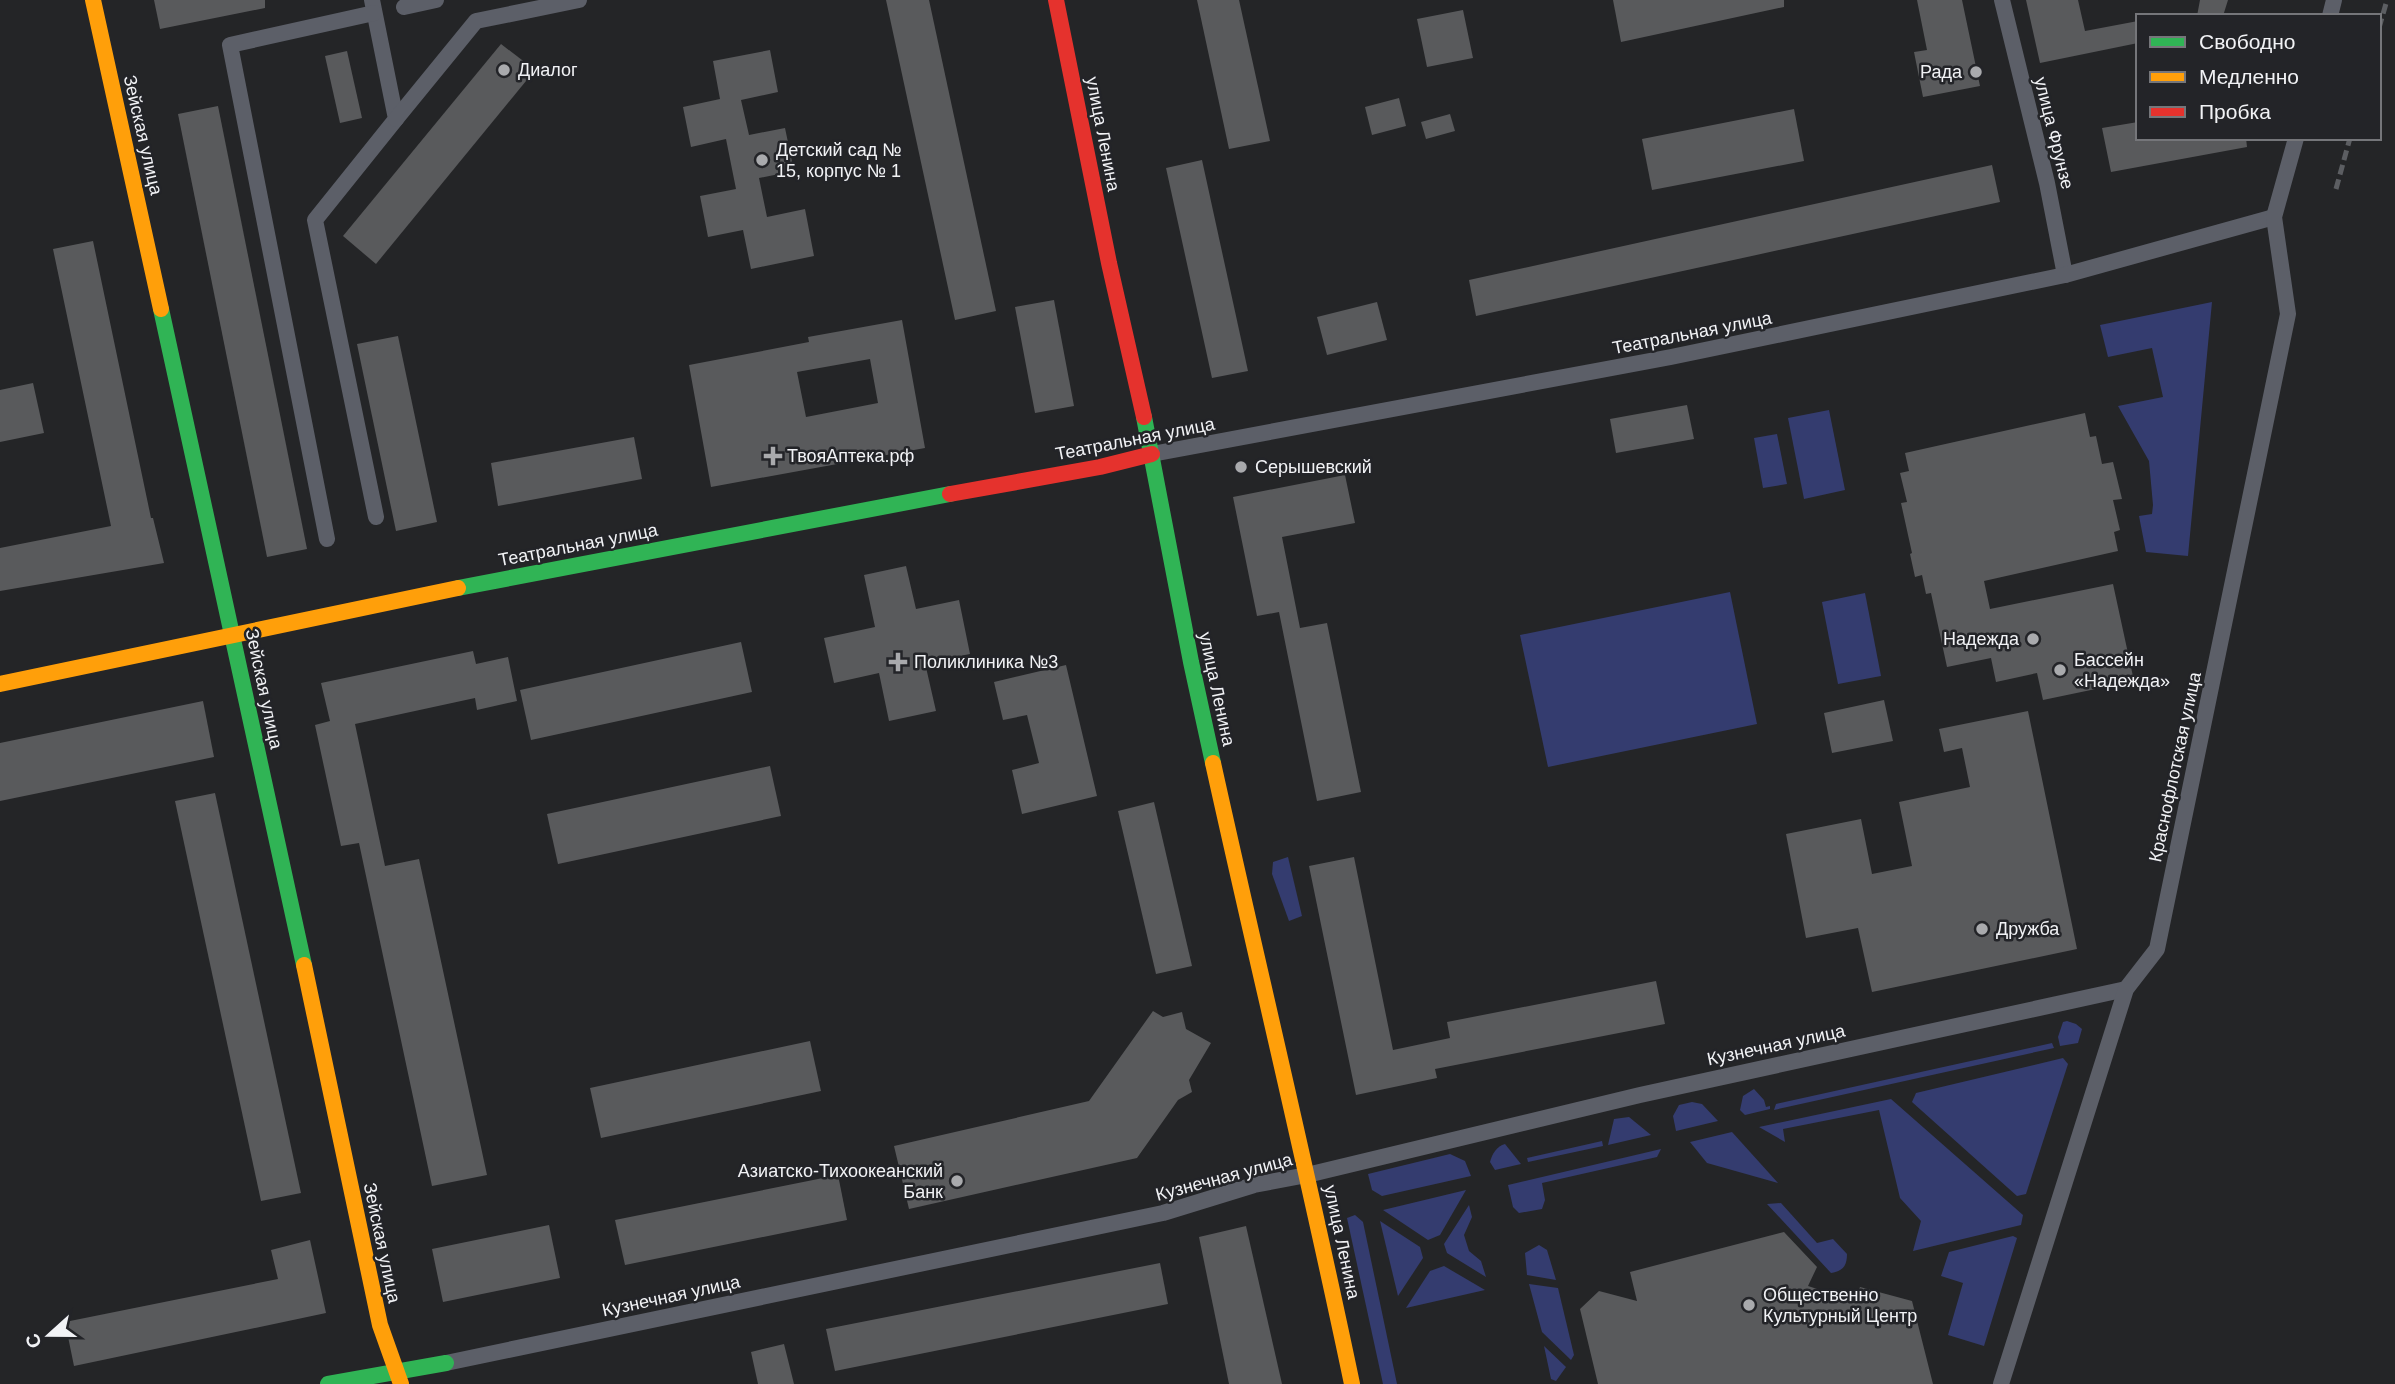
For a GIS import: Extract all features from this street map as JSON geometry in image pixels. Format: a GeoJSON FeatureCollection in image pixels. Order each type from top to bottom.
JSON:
{"type":"FeatureCollection","features":[{"type":"Feature","properties":{"kind":"main road","name":"Зейская улица"},"geometry":{"type":"LineString","coordinates":[[93,0],[233,634],[380,1325],[400,1379]]}},
{"type":"Feature","properties":{"kind":"main road","name":"улица Ленина"},"geometry":{"type":"LineString","coordinates":[[1056,0],[1101,223],[1153,454],[1191,662],[1352,1384]]}},
{"type":"Feature","properties":{"kind":"main road","name":"Театральная улица"},"geometry":{"type":"LineString","coordinates":[[0,684],[720,536],[1100,467],[1153,454]]}},
{"type":"Feature","properties":{"kind":"main road","name":"Кузнечная улица"},"geometry":{"type":"LineString","coordinates":[[328,1384],[355,1377],[400,1379],[446,1363]]}},
{"type":"Feature","properties":{"kind":"street"},"geometry":{"type":"LineString","coordinates":[[404,7],[436,0]]}},
{"type":"Feature","properties":{"kind":"street"},"geometry":{"type":"LineString","coordinates":[[376,517],[315,220],[476,21],[579,0]]}},
{"type":"Feature","properties":{"kind":"street","name":"улица Фрунзе"},"geometry":{"type":"LineString","coordinates":[[2002,0],[2047,183],[2065,275]]}},
{"type":"Feature","properties":{"kind":"street"},"geometry":{"type":"LineString","coordinates":[[327,539],[230,45],[373,7],[396,119]]}},
{"type":"Feature","properties":{"kind":"street","name":"Краснофлотская улица"},"geometry":{"type":"LineString","coordinates":[[2001,1384],[2126,989],[2157,948],[2288,314],[2274,216],[2295,140]]}},
{"type":"Feature","properties":{"kind":"street","name":"Театральная улица"},"geometry":{"type":"LineString","coordinates":[[1153,454],[1671,358],[2065,275],[2274,216]]}},
{"type":"Feature","properties":{"kind":"street","name":"Кузнечная улица"},"geometry":{"type":"LineString","coordinates":[[446,1363],[1163,1213],[1254,1185],[1307,1175],[1640,1094],[2126,989]]}},
{"type":"Feature","properties":{"kind":"shaded area"},"geometry":{"type":"Polygon","coordinates":[[[2212,302],[2188,556],[2146,552],[2139,516],[2152,514],[2149,461],[2118,406],[2163,397],[2152,348],[2108,357],[2100,325],[2212,302]]]}},
{"type":"Feature","properties":{"kind":"shaded area"},"geometry":{"type":"Polygon","coordinates":[[[1829,410],[1845,490],[1804,499],[1788,418],[1829,410]]]}},
{"type":"Feature","properties":{"kind":"shaded area"},"geometry":{"type":"Polygon","coordinates":[[[1777,434],[1787,484],[1763,488],[1754,438],[1777,434]]]}},
{"type":"Feature","properties":{"kind":"shaded area"},"geometry":{"type":"Polygon","coordinates":[[[1730,592],[1757,724],[1548,767],[1520,635],[1730,592]]]}},
{"type":"Feature","properties":{"kind":"shaded area"},"geometry":{"type":"Polygon","coordinates":[[[1865,593],[1881,676],[1838,684],[1822,602],[1865,593]]]}},
{"type":"Feature","properties":{"kind":"shaded area"},"geometry":{"type":"Polygon","coordinates":[[[1288,857],[1302,916],[1289,921],[1272,874],[1273,862],[1288,857]]]}},
{"type":"Feature","properties":{"kind":"shaded area"},"geometry":{"type":"Polygon","coordinates":[[[2067,1021],[2082,1029],[2078,1043],[2060,1046],[2058,1037],[2063,1022],[2067,1021]]]}},
{"type":"Feature","properties":{"kind":"shaded area"},"geometry":{"type":"Polygon","coordinates":[[[2052,1043],[2054,1048],[1774,1110],[1776,1104],[2052,1043]]]}},
{"type":"Feature","properties":{"kind":"shaded area"},"geometry":{"type":"Polygon","coordinates":[[[2063,1058],[2068,1064],[2026,1194],[2017,1196],[1912,1102],[1916,1093],[2063,1058]]]}},
{"type":"Feature","properties":{"kind":"shaded area"},"geometry":{"type":"Polygon","coordinates":[[[1754,1089],[1770,1109],[1745,1115],[1740,1110],[1743,1096],[1754,1089]]]}},
{"type":"Feature","properties":{"kind":"shaded area"},"geometry":{"type":"Polygon","coordinates":[[[1891,1099],[2023,1215],[2021,1225],[1913,1251],[1921,1221],[1900,1198],[1879,1110],[1783,1129],[1785,1142],[1759,1127],[1891,1099]]]}},
{"type":"Feature","properties":{"kind":"shaded area"},"geometry":{"type":"Polygon","coordinates":[[[1692,1102],[1702,1104],[1718,1121],[1676,1131],[1673,1116],[1679,1105],[1692,1102]]]}},
{"type":"Feature","properties":{"kind":"shaded area"},"geometry":{"type":"Polygon","coordinates":[[[1629,1117],[1651,1135],[1608,1145],[1614,1119],[1629,1117]]]}},
{"type":"Feature","properties":{"kind":"shaded area"},"geometry":{"type":"Polygon","coordinates":[[[1732,1132],[1778,1183],[1707,1163],[1690,1142],[1732,1132]]]}},
{"type":"Feature","properties":{"kind":"shaded area"},"geometry":{"type":"Polygon","coordinates":[[[1602,1141],[1603,1146],[1528,1162],[1527,1158],[1602,1141]]]}},
{"type":"Feature","properties":{"kind":"shaded area"},"geometry":{"type":"Polygon","coordinates":[[[1505,1144],[1521,1164],[1495,1170],[1491,1159],[1497,1148],[1505,1144]]]}},
{"type":"Feature","properties":{"kind":"shaded area"},"geometry":{"type":"Polygon","coordinates":[[[1661,1149],[1657,1157],[1542,1183],[1545,1200],[1542,1209],[1519,1213],[1513,1207],[1508,1185],[1661,1149]]]}},
{"type":"Feature","properties":{"kind":"shaded area"},"geometry":{"type":"Polygon","coordinates":[[[1450,1154],[1465,1161],[1471,1176],[1382,1196],[1372,1190],[1368,1174],[1450,1154]]]}},
{"type":"Feature","properties":{"kind":"shaded area"},"geometry":{"type":"Polygon","coordinates":[[[1466,1190],[1440,1235],[1428,1240],[1383,1210],[1466,1190]]]}},
{"type":"Feature","properties":{"kind":"shaded area"},"geometry":{"type":"Polygon","coordinates":[[[1781,1203],[1817,1243],[1833,1239],[1847,1254],[1846,1262],[1839,1271],[1831,1273],[1767,1204],[1781,1203]]]}},
{"type":"Feature","properties":{"kind":"shaded area"},"geometry":{"type":"Polygon","coordinates":[[[1469,1205],[1472,1217],[1464,1235],[1469,1251],[1481,1261],[1486,1277],[1447,1253],[1444,1244],[1469,1205]]]}},
{"type":"Feature","properties":{"kind":"shaded area"},"geometry":{"type":"Polygon","coordinates":[[[1355,1215],[1363,1222],[1397,1384],[1383,1384],[1347,1218],[1355,1215]]]}},
{"type":"Feature","properties":{"kind":"shaded area"},"geometry":{"type":"Polygon","coordinates":[[[1380,1221],[1420,1247],[1423,1258],[1398,1296],[1380,1221]]]}},
{"type":"Feature","properties":{"kind":"shaded area"},"geometry":{"type":"Polygon","coordinates":[[[2013,1236],[2017,1238],[1984,1346],[1948,1335],[1963,1283],[1941,1276],[1949,1252],[2013,1236]]]}},
{"type":"Feature","properties":{"kind":"shaded area"},"geometry":{"type":"Polygon","coordinates":[[[1539,1245],[1547,1250],[1556,1280],[1527,1275],[1525,1253],[1539,1245]]]}},
{"type":"Feature","properties":{"kind":"shaded area"},"geometry":{"type":"Polygon","coordinates":[[[1444,1266],[1485,1290],[1406,1308],[1430,1271],[1444,1266]]]}},
{"type":"Feature","properties":{"kind":"shaded area"},"geometry":{"type":"Polygon","coordinates":[[[1529,1284],[1558,1288],[1574,1355],[1571,1360],[1542,1332],[1529,1284]]]}},
{"type":"Feature","properties":{"kind":"shaded area"},"geometry":{"type":"Polygon","coordinates":[[[1544,1346],[1566,1367],[1556,1381],[1551,1379],[1544,1346]]]}},
{"type":"Feature","properties":{"kind":"building"},"geometry":{"type":"Polygon","coordinates":[[[154,0],[265,0],[265,8],[160,29],[154,0]]]}},
{"type":"Feature","properties":{"kind":"building"},"geometry":{"type":"Polygon","coordinates":[[[886,0],[929,0],[996,311],[955,320],[886,0]]]}},
{"type":"Feature","properties":{"kind":"building"},"geometry":{"type":"Polygon","coordinates":[[[1197,0],[1239,0],[1270,141],[1229,149],[1197,0]]]}},
{"type":"Feature","properties":{"kind":"building"},"geometry":{"type":"Polygon","coordinates":[[[1613,0],[1784,0],[1784,7],[1621,42],[1613,0]]]}},
{"type":"Feature","properties":{"kind":"building"},"geometry":{"type":"Polygon","coordinates":[[[1917,0],[1962,0],[1980,86],[1923,97],[1914,52],[1927,50],[1917,0]]]}},
{"type":"Feature","properties":{"kind":"building"},"geometry":{"type":"Polygon","coordinates":[[[2026,0],[2078,0],[2085,31],[2136,21],[2136,43],[2040,63],[2026,0]]]}},
{"type":"Feature","properties":{"kind":"building"},"geometry":{"type":"Polygon","coordinates":[[[2200,0],[2228,0],[2224,14],[2197,14],[2200,0]]]}},
{"type":"Feature","properties":{"kind":"building"},"geometry":{"type":"Polygon","coordinates":[[[1463,10],[1473,58],[1427,67],[1417,19],[1463,10]]]}},
{"type":"Feature","properties":{"kind":"building"},"geometry":{"type":"Polygon","coordinates":[[[501,44],[535,70],[376,264],[343,236],[501,44]]]}},
{"type":"Feature","properties":{"kind":"building"},"geometry":{"type":"Polygon","coordinates":[[[770,50],[778,92],[741,100],[749,135],[785,128],[794,171],[759,178],[767,217],[805,209],[814,256],[751,269],[743,230],[708,237],[700,196],[736,189],[726,139],[691,147],[683,107],[720,99],[713,61],[770,50]]]}},
{"type":"Feature","properties":{"kind":"building"},"geometry":{"type":"Polygon","coordinates":[[[347,51],[362,118],[340,123],[325,56],[347,51]]]}},
{"type":"Feature","properties":{"kind":"building"},"geometry":{"type":"Polygon","coordinates":[[[1399,98],[1406,126],[1372,135],[1365,107],[1399,98]]]}},
{"type":"Feature","properties":{"kind":"building"},"geometry":{"type":"Polygon","coordinates":[[[218,106],[307,549],[267,557],[178,114],[218,106]]]}},
{"type":"Feature","properties":{"kind":"building"},"geometry":{"type":"Polygon","coordinates":[[[1794,109],[1804,161],[1652,190],[1642,139],[1794,109]]]}},
{"type":"Feature","properties":{"kind":"building"},"geometry":{"type":"Polygon","coordinates":[[[1450,114],[1455,131],[1426,139],[1421,122],[1450,114]]]}},
{"type":"Feature","properties":{"kind":"building"},"geometry":{"type":"Polygon","coordinates":[[[2136,122],[2136,140],[2246,140],[2247,147],[2111,172],[2102,128],[2136,122]]]}},
{"type":"Feature","properties":{"kind":"building"},"geometry":{"type":"Polygon","coordinates":[[[1202,160],[1248,371],[1212,378],[1166,168],[1202,160]]]}},
{"type":"Feature","properties":{"kind":"building"},"geometry":{"type":"Polygon","coordinates":[[[1992,165],[2000,202],[1476,316],[1469,280],[1992,165]]]}},
{"type":"Feature","properties":{"kind":"building"},"geometry":{"type":"Polygon","coordinates":[[[93,241],[151,518],[164,563],[0,591],[0,548],[111,526],[53,249],[93,241]]]}},
{"type":"Feature","properties":{"kind":"building"},"geometry":{"type":"Polygon","coordinates":[[[1054,300],[1074,406],[1035,413],[1015,307],[1054,300]]]}},
{"type":"Feature","properties":{"kind":"building"},"geometry":{"type":"Polygon","coordinates":[[[1377,302],[1387,340],[1327,355],[1317,317],[1377,302]]]}},
{"type":"Feature","properties":{"kind":"building"},"geometry":{"type":"Polygon","coordinates":[[[902,320],[925,448],[711,487],[689,365],[809,342],[808,337],[902,320]],[[870,359],[797,372],[806,417],[878,403],[870,359]]]}},
{"type":"Feature","properties":{"kind":"building"},"geometry":{"type":"Polygon","coordinates":[[[398,336],[437,522],[396,531],[357,344],[398,336]]]}},
{"type":"Feature","properties":{"kind":"building"},"geometry":{"type":"Polygon","coordinates":[[[33,383],[44,433],[0,442],[0,390],[33,383]]]}},
{"type":"Feature","properties":{"kind":"building"},"geometry":{"type":"Polygon","coordinates":[[[1687,405],[1694,439],[1616,453],[1610,419],[1687,405]]]}},
{"type":"Feature","properties":{"kind":"building"},"geometry":{"type":"Polygon","coordinates":[[[2085,413],[2090,437],[2096,436],[2102,464],[2113,462],[2122,499],[2113,500],[2120,530],[2114,532],[2118,551],[1984,581],[1990,609],[2113,584],[2134,681],[2043,700],[2037,673],[1996,682],[1991,658],[1947,667],[1931,593],[1926,594],[1922,575],[1915,577],[1901,503],[1907,502],[1900,473],[1909,471],[1905,453],[2085,413]]]}},
{"type":"Feature","properties":{"kind":"building"},"geometry":{"type":"Polygon","coordinates":[[[634,437],[642,479],[498,506],[491,463],[634,437]]]}},
{"type":"Feature","properties":{"kind":"building"},"geometry":{"type":"Polygon","coordinates":[[[1345,475],[1355,523],[1282,537],[1300,628],[1327,623],[1361,792],[1317,801],[1279,612],[1257,616],[1233,497],[1345,475]]]}},
{"type":"Feature","properties":{"kind":"building"},"geometry":{"type":"Polygon","coordinates":[[[906,566],[916,609],[959,600],[970,654],[925,663],[936,711],[889,721],[879,673],[834,683],[824,638],[875,627],[864,575],[906,566]]]}},
{"type":"Feature","properties":{"kind":"building"},"geometry":{"type":"Polygon","coordinates":[[[741,642],[752,692],[531,740],[520,690],[741,642]]]}},
{"type":"Feature","properties":{"kind":"building"},"geometry":{"type":"Polygon","coordinates":[[[473,651],[476,664],[508,657],[517,701],[477,710],[475,698],[355,724],[385,866],[419,859],[487,1175],[432,1186],[359,843],[341,846],[315,725],[330,721],[321,683],[473,651]]]}},
{"type":"Feature","properties":{"kind":"building"},"geometry":{"type":"Polygon","coordinates":[[[1066,665],[1097,796],[1022,814],[1012,770],[1039,763],[1027,715],[1003,720],[994,682],[1066,665]]]}},
{"type":"Feature","properties":{"kind":"building"},"geometry":{"type":"Polygon","coordinates":[[[1884,700],[1893,741],[1832,753],[1824,713],[1884,700]]]}},
{"type":"Feature","properties":{"kind":"building"},"geometry":{"type":"Polygon","coordinates":[[[203,701],[214,757],[0,801],[0,743],[203,701]]]}},
{"type":"Feature","properties":{"kind":"building"},"geometry":{"type":"Polygon","coordinates":[[[2028,711],[2077,949],[1872,992],[1858,928],[1806,938],[1786,834],[1861,819],[1872,874],[1912,866],[1899,802],[1970,787],[1962,748],[1944,752],[1939,729],[2028,711]]]}},
{"type":"Feature","properties":{"kind":"building"},"geometry":{"type":"Polygon","coordinates":[[[770,766],[781,816],[558,864],[547,814],[770,766]]]}},
{"type":"Feature","properties":{"kind":"building"},"geometry":{"type":"Polygon","coordinates":[[[215,793],[301,1193],[261,1201],[175,801],[215,793]]]}},
{"type":"Feature","properties":{"kind":"building"},"geometry":{"type":"Polygon","coordinates":[[[1154,802],[1192,966],[1156,974],[1118,811],[1154,802]]]}},
{"type":"Feature","properties":{"kind":"building"},"geometry":{"type":"Polygon","coordinates":[[[1354,857],[1393,1050],[1450,1038],[1447,1022],[1656,981],[1665,1024],[1435,1069],[1437,1078],[1356,1095],[1309,866],[1354,857]]]}},
{"type":"Feature","properties":{"kind":"building"},"geometry":{"type":"Polygon","coordinates":[[[1153,1011],[1163,1017],[1182,1012],[1186,1029],[1211,1043],[1189,1080],[1192,1092],[1178,1100],[1137,1158],[909,1209],[894,1146],[1089,1101],[1153,1011]]]}},
{"type":"Feature","properties":{"kind":"building"},"geometry":{"type":"Polygon","coordinates":[[[810,1041],[821,1091],[601,1138],[590,1088],[810,1041]]]}},
{"type":"Feature","properties":{"kind":"building"},"geometry":{"type":"Polygon","coordinates":[[[838,1175],[847,1220],[625,1265],[615,1220],[838,1175]]]}},
{"type":"Feature","properties":{"kind":"building"},"geometry":{"type":"Polygon","coordinates":[[[549,1225],[560,1278],[443,1302],[432,1249],[549,1225]]]}},
{"type":"Feature","properties":{"kind":"building"},"geometry":{"type":"Polygon","coordinates":[[[1246,1226],[1282,1384],[1229,1384],[1199,1237],[1246,1226]]]}},
{"type":"Feature","properties":{"kind":"building","name":"Общественно Культурный Центр"},"geometry":{"type":"Polygon","coordinates":[[[1784,1232],[1817,1267],[1808,1286],[1854,1301],[1860,1287],[1912,1301],[1933,1384],[1598,1384],[1580,1309],[1599,1291],[1637,1301],[1630,1272],[1784,1232]]]}},
{"type":"Feature","properties":{"kind":"building"},"geometry":{"type":"Polygon","coordinates":[[[310,1240],[326,1313],[74,1366],[65,1322],[278,1279],[271,1250],[310,1240]]]}},
{"type":"Feature","properties":{"kind":"building"},"geometry":{"type":"Polygon","coordinates":[[[1160,1263],[1168,1304],[835,1371],[826,1329],[1160,1263]]]}},
{"type":"Feature","properties":{"kind":"building"},"geometry":{"type":"Polygon","coordinates":[[[784,1344],[794,1384],[758,1384],[751,1352],[784,1344]]]}},
{"type":"Feature","properties":{"kind":"railway"},"geometry":{"type":"LineString","coordinates":[[2381,21],[2387,0]]}},
{"type":"Feature","properties":{"kind":"railway"},"geometry":{"type":"LineString","coordinates":[[2336,189],[2349,140]]}},
{"type":"Feature","properties":{"kind":"traffic: fast"},"geometry":{"type":"LineString","coordinates":[[161,309],[304,965]]}},
{"type":"Feature","properties":{"kind":"traffic: fast"},"geometry":{"type":"LineString","coordinates":[[1144,417],[1213,763]]}},
{"type":"Feature","properties":{"kind":"traffic: fast"},"geometry":{"type":"LineString","coordinates":[[458,588],[950,494]]}},
{"type":"Feature","properties":{"kind":"traffic: fast"},"geometry":{"type":"LineString","coordinates":[[328,1384],[446,1363]]}},
{"type":"Feature","properties":{"kind":"traffic: slow"},"geometry":{"type":"LineString","coordinates":[[93,0],[161,309]]}},
{"type":"Feature","properties":{"kind":"traffic: slow"},"geometry":{"type":"LineString","coordinates":[[0,684],[458,588]]}},
{"type":"Feature","properties":{"kind":"traffic: slow"},"geometry":{"type":"LineString","coordinates":[[1213,763],[1352,1384]]}},
{"type":"Feature","properties":{"kind":"traffic: slow"},"geometry":{"type":"LineString","coordinates":[[304,965],[380,1325],[401,1384]]}},
{"type":"Feature","properties":{"kind":"traffic: jam"},"geometry":{"type":"LineString","coordinates":[[1056,0],[1109,263],[1144,417]]}},
{"type":"Feature","properties":{"kind":"traffic: jam"},"geometry":{"type":"LineString","coordinates":[[950,494],[1100,467],[1152,454]]}},
{"type":"Feature","properties":{"kind":"place","name":"Диалог"},"geometry":{"type":"Point","coordinates":[504,70]}},
{"type":"Feature","properties":{"kind":"place","name":"Рада"},"geometry":{"type":"Point","coordinates":[1976,72]}},
{"type":"Feature","properties":{"kind":"place","name":"Детский сад № 15, корпус № 1"},"geometry":{"type":"Point","coordinates":[762,160]}},
{"type":"Feature","properties":{"kind":"place","name":"ТвояАптека.рф"},"geometry":{"type":"Point","coordinates":[773,456]}},
{"type":"Feature","properties":{"kind":"place","name":"Серышевский"},"geometry":{"type":"Point","coordinates":[1241,467]}},
{"type":"Feature","properties":{"kind":"place","name":"Надежда"},"geometry":{"type":"Point","coordinates":[2033,639]}},
{"type":"Feature","properties":{"kind":"place","name":"Поликлиника №3"},"geometry":{"type":"Point","coordinates":[898,662]}},
{"type":"Feature","properties":{"kind":"place","name":"Бассейн «Надежда»"},"geometry":{"type":"Point","coordinates":[2060,670]}},
{"type":"Feature","properties":{"kind":"place","name":"Дружба"},"geometry":{"type":"Point","coordinates":[1982,929]}},
{"type":"Feature","properties":{"kind":"place","name":"Азиатско-Тихоокеанский Банк"},"geometry":{"type":"Point","coordinates":[957,1181]}},
{"type":"Feature","properties":{"kind":"place","name":"Общественно Культурный Центр"},"geometry":{"type":"Point","coordinates":[1749,1305]}}]}
